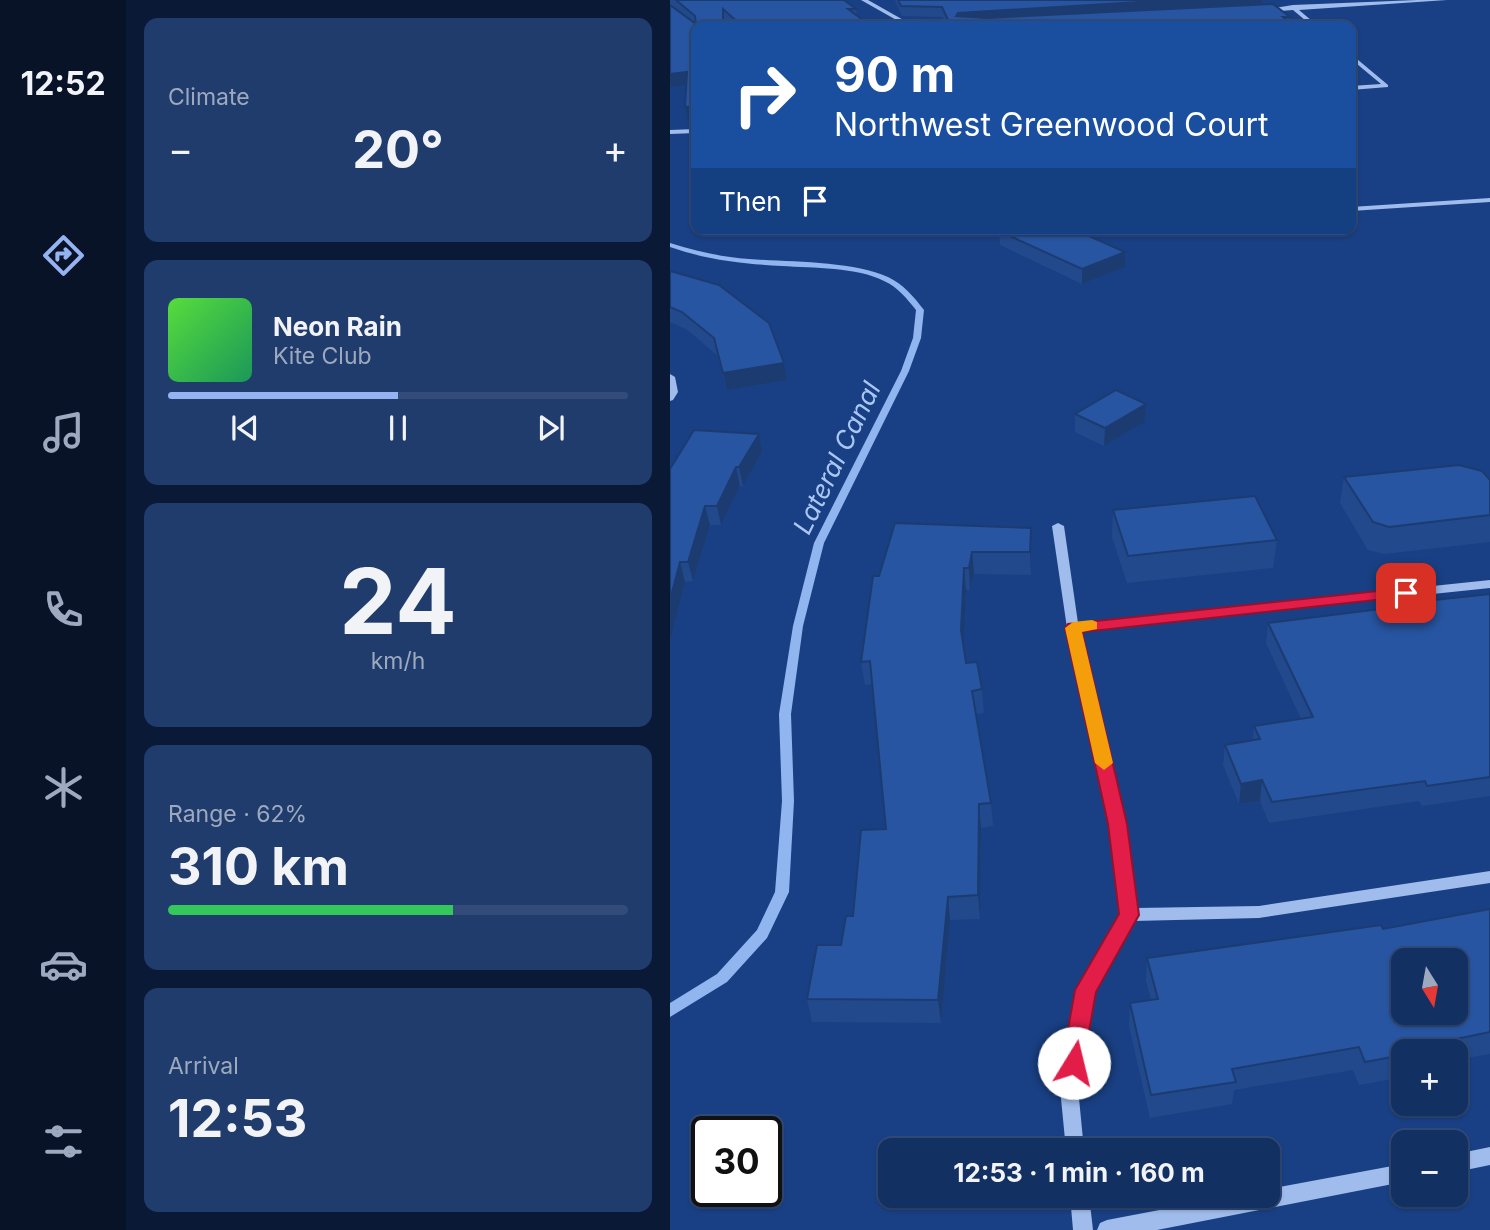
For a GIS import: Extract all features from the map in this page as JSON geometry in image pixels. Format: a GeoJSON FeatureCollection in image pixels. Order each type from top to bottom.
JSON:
{"type":"FeatureCollection","features":[{"type":"Feature","properties":{"kind":"street"},"geometry":{"type":"LineString","coordinates":[[864,0],[902,21]]}},
{"type":"Feature","properties":{"kind":"street"},"geometry":{"type":"LineString","coordinates":[[1284,0],[1309,21]]}},
{"type":"Feature","properties":{"kind":"street"},"geometry":{"type":"LineString","coordinates":[[1253,10],[1444,0]]}},
{"type":"Feature","properties":{"kind":"street"},"geometry":{"type":"LineString","coordinates":[[1356,60],[1386,86],[1356,88]]}},
{"type":"Feature","properties":{"kind":"street"},"geometry":{"type":"LineString","coordinates":[[670,132],[691,131]]}},
{"type":"Feature","properties":{"kind":"street"},"geometry":{"type":"LineString","coordinates":[[1356,209],[1490,200]]}},
{"type":"Feature","properties":{"kind":"street"},"geometry":{"type":"LineString","coordinates":[[670,377],[673,392],[670,398]]}},
{"type":"Feature","properties":{"kind":"street"},"geometry":{"type":"LineString","coordinates":[[1058,526],[1073,628],[1118,824],[1129,915],[1086,990],[1070,1088],[1074,1138]]}},
{"type":"Feature","properties":{"kind":"street"},"geometry":{"type":"LineString","coordinates":[[1073,628],[1490,584]]}},
{"type":"Feature","properties":{"kind":"street"},"geometry":{"type":"LineString","coordinates":[[1129,915],[1259,912],[1490,877]]}},
{"type":"Feature","properties":{"kind":"street"},"geometry":{"type":"LineString","coordinates":[[1468,1161],[1490,1156]]}},
{"type":"Feature","properties":{"kind":"street"},"geometry":{"type":"LineString","coordinates":[[1107,1230],[1391,1175]]}},
{"type":"Feature","properties":{"kind":"street"},"geometry":{"type":"LineString","coordinates":[[1080,1208],[1083,1230]]}},
{"type":"Feature","properties":{"kind":"building"},"geometry":{"type":"Polygon","coordinates":[[[676,0],[844,0],[856,9],[848,9],[864,21],[736,21],[723,9],[723,21],[696,21],[695,16],[676,0]]]}},
{"type":"Feature","properties":{"kind":"building"},"geometry":{"type":"Polygon","coordinates":[[[898,0],[1172,0],[958,13],[956,16],[987,18],[1273,4],[1290,17],[1283,17],[1288,21],[949,21],[942,7],[901,6],[898,0]]]}},
{"type":"Feature","properties":{"kind":"building"},"geometry":{"type":"Polygon","coordinates":[[[670,5],[692,21],[691,106],[685,107],[687,72],[670,74],[670,5]]]}},
{"type":"Feature","properties":{"kind":"building"},"geometry":{"type":"Polygon","coordinates":[[[1008,235],[1087,235],[1125,252],[1082,269],[1008,235]]]}},
{"type":"Feature","properties":{"kind":"building"},"geometry":{"type":"Polygon","coordinates":[[[670,271],[719,285],[769,323],[784,363],[723,373],[714,338],[682,312],[670,307],[670,271]]]}},
{"type":"Feature","properties":{"kind":"building"},"geometry":{"type":"Polygon","coordinates":[[[1116,390],[1146,404],[1105,428],[1075,414],[1116,390]]]}},
{"type":"Feature","properties":{"kind":"building"},"geometry":{"type":"Polygon","coordinates":[[[694,430],[759,434],[739,467],[736,467],[717,506],[705,506],[688,562],[680,562],[670,600],[670,469],[694,430]]]}},
{"type":"Feature","properties":{"kind":"building"},"geometry":{"type":"Polygon","coordinates":[[[1459,465],[1482,471],[1490,480],[1490,515],[1389,527],[1373,522],[1344,477],[1459,465]]]}},
{"type":"Feature","properties":{"kind":"building"},"geometry":{"type":"Polygon","coordinates":[[[1255,496],[1277,540],[1128,556],[1113,510],[1255,496]]]}},
{"type":"Feature","properties":{"kind":"building"},"geometry":{"type":"Polygon","coordinates":[[[895,523],[1031,528],[1030,552],[972,552],[969,568],[964,568],[961,630],[966,663],[977,662],[982,689],[972,691],[991,803],[979,804],[978,895],[948,897],[938,1000],[807,999],[817,945],[841,945],[846,916],[853,916],[861,830],[886,829],[870,661],[861,662],[873,576],[879,576],[895,523]]]}},
{"type":"Feature","properties":{"kind":"building"},"geometry":{"type":"Polygon","coordinates":[[[1490,594],[1490,777],[1427,786],[1425,781],[1272,802],[1262,780],[1241,784],[1225,745],[1260,739],[1254,726],[1313,717],[1268,623],[1381,609],[1379,606],[1490,594]]]}},
{"type":"Feature","properties":{"kind":"building"},"geometry":{"type":"Polygon","coordinates":[[[1490,909],[1490,1032],[1456,1039],[1391,1039],[1391,1057],[1365,1062],[1359,1047],[1232,1069],[1236,1082],[1151,1095],[1130,1003],[1158,999],[1147,958],[1381,925],[1383,929],[1490,909]]]}},
{"type":"Feature","properties":{"kind":"waterway","name":"Lateral Canal"},"geometry":{"type":"LineString","coordinates":[[670,245],[719,258],[828,267],[879,276],[897,285],[920,310],[917,338],[905,371],[819,543],[798,626],[785,714],[788,801],[782,892],[762,934],[722,978],[670,1011]]}},
{"type":"Feature","properties":{"kind":"slow traffic"},"geometry":{"type":"LineString","coordinates":[[1092,626],[1073,628],[1104,763]]}},
{"type":"Feature","properties":{"kind":"route"},"geometry":{"type":"LineString","coordinates":[[1074,1063],[1086,990],[1129,915],[1118,824],[1073,628],[1406,593]]}}]}
